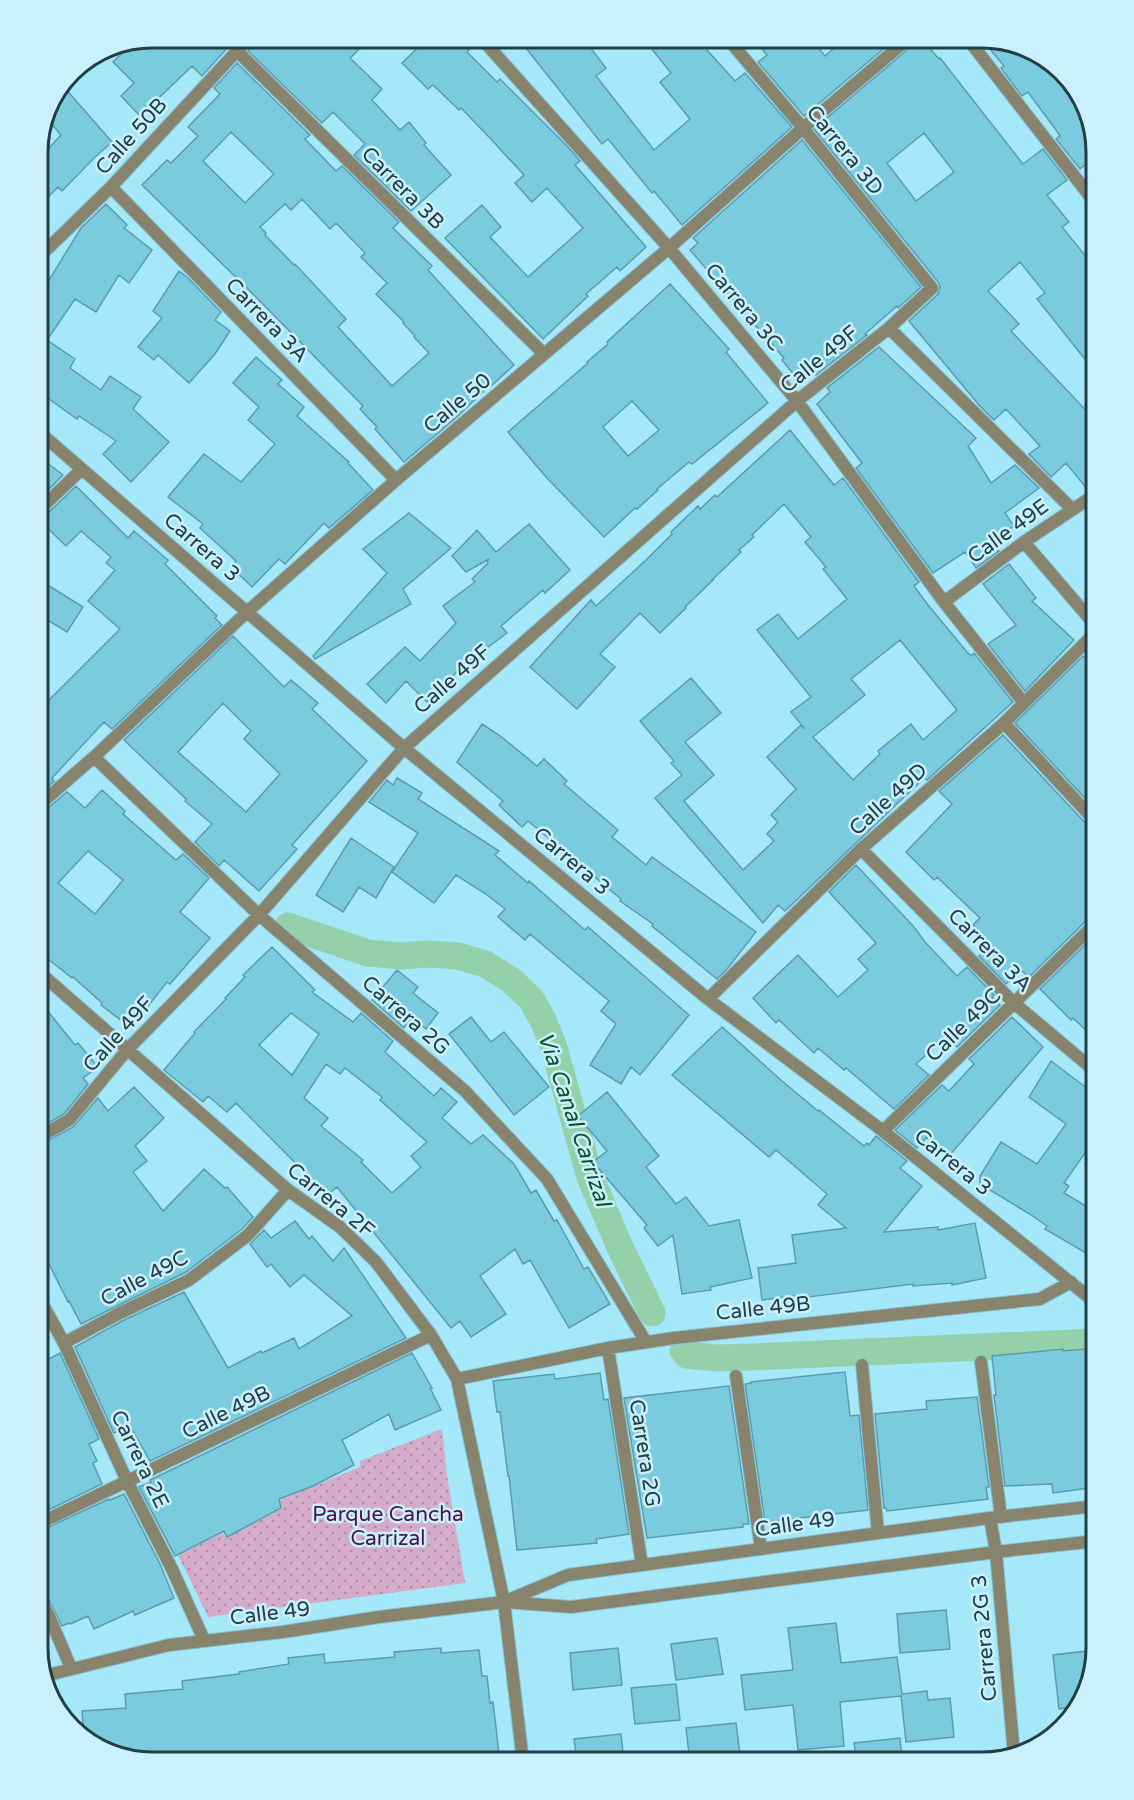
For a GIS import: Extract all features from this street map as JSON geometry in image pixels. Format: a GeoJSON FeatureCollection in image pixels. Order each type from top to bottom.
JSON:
{"type":"FeatureCollection","features":[{"type":"Feature","properties":{"kind":"street","name":"Carrera 3C"},"geometry":{"type":"LineString","coordinates":[[490,48],[669,248],[797,401],[944,602],[1024,703]]}},
{"type":"Feature","properties":{"kind":"street","name":"Carrera 3D"},"geometry":{"type":"LineString","coordinates":[[735,48],[803,128],[932,288]]}},
{"type":"Feature","properties":{"kind":"street","name":"Calle 50"},"geometry":{"type":"LineString","coordinates":[[48,797],[94,757],[247,612],[396,480],[669,248],[803,128],[897,48]]}},
{"type":"Feature","properties":{"kind":"street"},"geometry":{"type":"LineString","coordinates":[[975,48],[1086,191]]}},
{"type":"Feature","properties":{"kind":"street","name":"Calle 50B"},"geometry":{"type":"LineString","coordinates":[[48,248],[111,187],[236,50]]}},
{"type":"Feature","properties":{"kind":"street","name":"Carrera 3B"},"geometry":{"type":"LineString","coordinates":[[236,50],[544,354]]}},
{"type":"Feature","properties":{"kind":"street","name":"Carrera 3A"},"geometry":{"type":"LineString","coordinates":[[111,187],[396,480]]}},
{"type":"Feature","properties":{"kind":"street","name":"Calle 49F"},"geometry":{"type":"LineString","coordinates":[[48,1132],[69,1120],[127,1050],[260,915],[404,748],[797,401],[889,328],[932,288]]}},
{"type":"Feature","properties":{"kind":"street"},"geometry":{"type":"LineString","coordinates":[[889,328],[1072,510]]}},
{"type":"Feature","properties":{"kind":"street","name":"Carrera 3"},"geometry":{"type":"LineString","coordinates":[[48,440],[404,748],[708,999],[883,1131],[1086,1295]]}},
{"type":"Feature","properties":{"kind":"street"},"geometry":{"type":"LineString","coordinates":[[48,501],[82,469]]}},
{"type":"Feature","properties":{"kind":"street","name":"Calle 49E"},"geometry":{"type":"LineString","coordinates":[[944,602],[1024,542],[1086,501]]}},
{"type":"Feature","properties":{"kind":"street"},"geometry":{"type":"LineString","coordinates":[[1024,542],[1086,614]]}},
{"type":"Feature","properties":{"kind":"street","name":"Calle 49D"},"geometry":{"type":"LineString","coordinates":[[708,999],[861,849],[1004,723],[1086,642]]}},
{"type":"Feature","properties":{"kind":"street"},"geometry":{"type":"LineString","coordinates":[[1004,723],[1086,811]]}},
{"type":"Feature","properties":{"kind":"street","name":"Carrera 2G"},"geometry":{"type":"LineString","coordinates":[[94,757],[260,915],[465,1091],[547,1179],[646,1342]]}},
{"type":"Feature","properties":{"kind":"street","name":"Carrera 3A"},"geometry":{"type":"LineString","coordinates":[[861,849],[1014,1003],[1086,1064]]}},
{"type":"Feature","properties":{"kind":"street","name":"Calle 49C"},"geometry":{"type":"LineString","coordinates":[[883,1131],[1086,933]]}},
{"type":"Feature","properties":{"kind":"street","name":"Carrera 2F"},"geometry":{"type":"LineString","coordinates":[[48,980],[288,1190],[340,1227],[376,1262],[431,1335],[457,1379],[504,1602],[522,1752]]}},
{"type":"Feature","properties":{"kind":"street","name":"Calle 49C"},"geometry":{"type":"LineString","coordinates":[[64,1343],[189,1280],[247,1236],[288,1190]]}},
{"type":"Feature","properties":{"kind":"street","name":"Calle 49B"},"geometry":{"type":"LineString","coordinates":[[457,1379],[646,1342],[1040,1299],[1071,1282]]}},
{"type":"Feature","properties":{"kind":"street","name":"Carrera 2E"},"geometry":{"type":"LineString","coordinates":[[48,1314],[64,1343],[127,1482],[172,1569],[204,1641]]}},
{"type":"Feature","properties":{"kind":"street","name":"Calle 49B"},"geometry":{"type":"LineString","coordinates":[[48,1519],[431,1335]]}},
{"type":"Feature","properties":{"kind":"street","name":"Carrera 2G"},"geometry":{"type":"LineString","coordinates":[[608,1348],[642,1565]]}},
{"type":"Feature","properties":{"kind":"street","name":"Carrera 2G 3"},"geometry":{"type":"LineString","coordinates":[[981,1362],[1013,1746]]}},
{"type":"Feature","properties":{"kind":"street"},"geometry":{"type":"LineString","coordinates":[[862,1365],[878,1533]]}},
{"type":"Feature","properties":{"kind":"street"},"geometry":{"type":"LineString","coordinates":[[735,1376],[761,1549]]}},
{"type":"Feature","properties":{"kind":"street","name":"Calle 49"},"geometry":{"type":"LineString","coordinates":[[504,1602],[568,1575],[995,1517],[1086,1507]]}},
{"type":"Feature","properties":{"kind":"street","name":"Calle 49"},"geometry":{"type":"LineString","coordinates":[[52,1674],[169,1645],[283,1632],[379,1617],[504,1602],[570,1607],[1086,1542]]}},
{"type":"Feature","properties":{"kind":"street"},"geometry":{"type":"LineString","coordinates":[[48,1614],[70,1668]]}},
{"type":"Feature","properties":{"kind":"green space","name":"Parque Cancha Carrizal"},"geometry":{"type":"Polygon","coordinates":[[[442,1429],[447,1475],[465,1583],[208,1617],[178,1555],[223,1533],[227,1537],[282,1509],[280,1500],[360,1467],[360,1461],[442,1429]]]}},
{"type":"Feature","properties":{"kind":"building"},"geometry":{"type":"Polygon","coordinates":[[[227,48],[202,76],[192,66],[140,116],[121,96],[134,83],[113,62],[122,53],[132,50],[227,48]]]}},
{"type":"Feature","properties":{"kind":"building"},"geometry":{"type":"Polygon","coordinates":[[[251,48],[360,48],[350,58],[382,89],[372,100],[400,130],[409,122],[426,143],[424,145],[451,175],[411,211],[354,155],[365,144],[333,112],[322,123],[248,51],[251,48]]]}},
{"type":"Feature","properties":{"kind":"building"},"geometry":{"type":"Polygon","coordinates":[[[418,48],[467,48],[469,50],[467,52],[497,82],[500,79],[568,147],[580,161],[575,165],[646,247],[620,271],[617,267],[586,294],[588,296],[543,339],[445,238],[482,205],[501,227],[490,237],[528,277],[583,228],[547,188],[532,202],[515,183],[524,175],[488,136],[461,108],[459,110],[433,85],[428,89],[402,63],[418,48]]]}},
{"type":"Feature","properties":{"kind":"building"},"geometry":{"type":"Polygon","coordinates":[[[526,48],[591,48],[606,68],[596,76],[654,150],[690,119],[660,82],[671,73],[651,48],[705,48],[735,81],[745,73],[792,127],[682,225],[654,191],[652,193],[608,139],[602,144],[526,48]]]}},
{"type":"Feature","properties":{"kind":"building"},"geometry":{"type":"Polygon","coordinates":[[[761,48],[818,48],[825,56],[834,48],[885,48],[804,116],[758,62],[767,55],[761,48]]]}},
{"type":"Feature","properties":{"kind":"building"},"geometry":{"type":"Polygon","coordinates":[[[909,48],[930,48],[940,58],[1023,164],[1043,149],[1067,180],[1047,195],[1069,222],[1062,227],[1086,257],[1086,360],[1037,299],[1045,293],[1020,262],[988,291],[1019,324],[1011,331],[1086,410],[1086,488],[1066,463],[1051,477],[1029,454],[1040,446],[1006,409],[994,420],[909,321],[938,294],[939,283],[814,129],[909,48]],[[924,133],[887,163],[916,201],[954,172],[924,133]]]}},
{"type":"Feature","properties":{"kind":"building"},"geometry":{"type":"Polygon","coordinates":[[[989,48],[1016,54],[1040,65],[1069,94],[1084,132],[1086,164],[1080,169],[1056,139],[1060,136],[1028,92],[1022,96],[1001,68],[1004,66],[989,48]]]}},
{"type":"Feature","properties":{"kind":"building"},"geometry":{"type":"Polygon","coordinates":[[[237,63],[310,135],[305,139],[336,171],[342,166],[399,222],[393,228],[432,266],[428,270],[514,365],[404,462],[360,409],[363,406],[142,185],[167,160],[171,163],[198,136],[188,127],[220,94],[214,88],[237,63]],[[231,132],[203,161],[245,203],[274,174],[231,132]],[[302,199],[291,210],[285,204],[260,227],[266,233],[265,235],[346,319],[338,327],[392,386],[429,353],[404,322],[376,294],[387,283],[361,257],[365,253],[336,223],[330,229],[302,199]]]}},
{"type":"Feature","properties":{"kind":"building"},"geometry":{"type":"Polygon","coordinates":[[[67,91],[112,142],[62,191],[58,187],[48,197],[48,149],[61,135],[52,125],[67,91]]]}},
{"type":"Feature","properties":{"kind":"building"},"geometry":{"type":"Polygon","coordinates":[[[802,140],[921,287],[865,334],[867,335],[816,375],[812,371],[799,381],[782,360],[784,358],[690,250],[698,243],[693,238],[802,140]]]}},
{"type":"Feature","properties":{"kind":"building"},"geometry":{"type":"Polygon","coordinates":[[[106,204],[127,225],[124,228],[152,250],[129,283],[119,275],[96,312],[75,299],[48,339],[48,282],[81,228],[106,204]]]}},
{"type":"Feature","properties":{"kind":"building"},"geometry":{"type":"Polygon","coordinates":[[[179,271],[221,312],[215,320],[230,331],[215,354],[189,383],[158,355],[154,360],[138,347],[162,318],[153,311],[179,271]]]}},
{"type":"Feature","properties":{"kind":"building"},"geometry":{"type":"Polygon","coordinates":[[[670,284],[729,349],[726,352],[768,403],[692,464],[689,462],[604,537],[546,477],[508,432],[588,363],[608,344],[607,342],[670,284]],[[632,401],[603,427],[628,456],[659,430],[632,401]]]}},
{"type":"Feature","properties":{"kind":"building"},"geometry":{"type":"Polygon","coordinates":[[[48,341],[75,359],[70,368],[101,390],[110,376],[141,397],[133,409],[169,442],[131,482],[103,454],[116,441],[79,416],[77,419],[48,398],[48,341]]]}},
{"type":"Feature","properties":{"kind":"building"},"geometry":{"type":"Polygon","coordinates":[[[879,347],[976,438],[968,446],[991,483],[1015,465],[1039,488],[1005,513],[1014,526],[991,541],[999,551],[976,568],[965,552],[933,573],[856,468],[862,463],[817,404],[830,392],[827,388],[879,347]]]}},
{"type":"Feature","properties":{"kind":"building"},"geometry":{"type":"Polygon","coordinates":[[[256,357],[282,380],[278,384],[304,407],[297,416],[349,462],[373,490],[329,528],[324,523],[285,564],[279,559],[252,587],[231,567],[236,561],[200,528],[203,524],[168,497],[204,454],[241,482],[275,444],[248,420],[259,407],[233,383],[256,357]]]}},
{"type":"Feature","properties":{"kind":"building"},"geometry":{"type":"Polygon","coordinates":[[[790,430],[834,485],[843,478],[919,582],[914,586],[928,605],[967,652],[971,656],[974,653],[1013,702],[927,780],[924,778],[785,911],[778,905],[763,923],[655,798],[682,775],[671,763],[674,761],[640,721],[691,678],[721,713],[685,742],[714,775],[684,801],[743,870],[774,841],[767,834],[778,822],[771,815],[796,789],[767,757],[801,725],[805,729],[791,712],[811,697],[757,630],[778,614],[798,639],[847,599],[823,569],[826,567],[805,542],[811,537],[784,504],[752,535],[754,537],[739,550],[741,552],[660,633],[640,613],[600,654],[615,667],[577,709],[530,667],[591,600],[596,606],[646,560],[698,506],[700,509],[715,495],[717,497],[790,430]],[[900,640],[851,679],[865,695],[813,737],[853,780],[880,754],[878,751],[911,724],[923,740],[957,710],[900,640]]]}},
{"type":"Feature","properties":{"kind":"building"},"geometry":{"type":"Polygon","coordinates":[[[48,464],[63,475],[48,490],[48,464]]]}},
{"type":"Feature","properties":{"kind":"building"},"geometry":{"type":"Polygon","coordinates":[[[76,486],[128,538],[134,531],[168,560],[165,564],[217,616],[215,618],[222,625],[112,729],[104,722],[52,778],[54,781],[48,786],[48,701],[120,629],[88,601],[115,570],[106,563],[111,557],[81,531],[66,546],[48,529],[48,513],[76,486]]]}},
{"type":"Feature","properties":{"kind":"building"},"geometry":{"type":"Polygon","coordinates":[[[409,513],[451,548],[403,589],[411,604],[315,659],[313,656],[387,573],[363,549],[409,513]]]}},
{"type":"Feature","properties":{"kind":"building"},"geometry":{"type":"Polygon","coordinates":[[[529,524],[570,570],[545,593],[543,590],[501,626],[507,633],[464,665],[427,702],[406,681],[386,703],[367,684],[405,647],[420,661],[456,623],[443,606],[475,582],[472,579],[488,563],[489,559],[466,572],[452,556],[477,530],[496,552],[529,524]]]}},
{"type":"Feature","properties":{"kind":"building"},"geometry":{"type":"Polygon","coordinates":[[[1009,564],[1036,598],[1032,601],[1074,640],[1025,691],[988,644],[1016,625],[983,584],[1009,564]]]}},
{"type":"Feature","properties":{"kind":"building"},"geometry":{"type":"Polygon","coordinates":[[[48,585],[83,607],[67,632],[48,620],[48,585]]]}},
{"type":"Feature","properties":{"kind":"building"},"geometry":{"type":"Polygon","coordinates":[[[233,636],[284,687],[291,680],[318,703],[312,709],[367,761],[292,845],[297,849],[259,891],[224,860],[219,866],[195,842],[212,824],[185,801],[186,799],[124,740],[233,636]],[[223,703],[178,752],[246,812],[280,774],[244,739],[251,731],[223,703]]]}},
{"type":"Feature","properties":{"kind":"building"},"geometry":{"type":"Polygon","coordinates":[[[1083,656],[1086,659],[1086,799],[1015,723],[1083,656]]]}},
{"type":"Feature","properties":{"kind":"building"},"geometry":{"type":"Polygon","coordinates":[[[482,724],[537,766],[544,759],[567,781],[564,784],[618,830],[612,837],[646,865],[652,857],[756,932],[717,979],[652,926],[653,924],[620,901],[621,899],[528,821],[522,827],[499,805],[503,801],[457,762],[482,724]]]}},
{"type":"Feature","properties":{"kind":"building"},"geometry":{"type":"Polygon","coordinates":[[[1003,735],[1086,824],[1086,921],[1029,977],[1021,970],[1006,984],[979,956],[991,944],[973,925],[980,918],[937,877],[934,880],[906,852],[952,804],[939,791],[1003,735]]]}},
{"type":"Feature","properties":{"kind":"building"},"geometry":{"type":"Polygon","coordinates":[[[397,778],[422,793],[418,799],[499,851],[495,855],[585,930],[588,927],[689,1015],[640,1075],[631,1067],[621,1084],[590,1065],[616,1024],[601,1011],[609,1001],[530,934],[525,940],[498,917],[505,909],[456,875],[434,903],[392,872],[418,833],[369,802],[387,780],[393,785],[397,778]]]}},
{"type":"Feature","properties":{"kind":"building"},"geometry":{"type":"Polygon","coordinates":[[[102,790],[125,811],[123,814],[176,860],[183,854],[209,878],[180,912],[210,938],[170,984],[167,982],[131,1028],[101,1005],[102,1003],[73,977],[48,959],[48,808],[67,792],[85,808],[102,790]],[[88,851],[58,883],[95,914],[123,880],[88,851]]]}},
{"type":"Feature","properties":{"kind":"building"},"geometry":{"type":"Polygon","coordinates":[[[351,838],[394,867],[376,898],[359,887],[343,912],[316,895],[351,838]]]}},
{"type":"Feature","properties":{"kind":"building"},"geometry":{"type":"Polygon","coordinates":[[[856,865],[957,976],[967,967],[994,995],[992,997],[1000,1005],[957,1047],[947,1036],[916,1064],[929,1075],[894,1109],[846,1068],[844,1070],[818,1048],[814,1053],[779,1020],[776,1023],[753,998],[798,955],[838,997],[868,970],[858,959],[876,943],[829,892],[856,865]]]}},
{"type":"Feature","properties":{"kind":"building"},"geometry":{"type":"Polygon","coordinates":[[[1086,944],[1086,1030],[1073,1018],[1071,1020],[1040,989],[1086,944]]]}},
{"type":"Feature","properties":{"kind":"building"},"geometry":{"type":"Polygon","coordinates":[[[272,947],[315,990],[312,992],[353,1022],[361,1013],[393,1041],[385,1052],[434,1096],[441,1088],[457,1102],[442,1118],[471,1144],[483,1135],[514,1164],[531,1193],[536,1190],[554,1221],[557,1220],[584,1269],[588,1267],[610,1304],[569,1328],[530,1260],[523,1264],[515,1249],[480,1276],[506,1314],[471,1337],[460,1321],[451,1328],[337,1187],[327,1195],[236,1103],[227,1112],[208,1096],[203,1102],[164,1070],[194,1032],[245,977],[243,975],[272,947]],[[291,1013],[259,1045],[292,1075],[319,1034],[291,1013]],[[326,1064],[304,1098],[328,1118],[321,1126],[363,1160],[361,1162],[392,1193],[421,1167],[411,1156],[427,1142],[380,1100],[382,1097],[345,1068],[340,1074],[326,1064]]]}},
{"type":"Feature","properties":{"kind":"building"},"geometry":{"type":"Polygon","coordinates":[[[397,970],[418,987],[413,993],[438,1013],[426,1029],[412,1017],[404,1028],[372,1000],[397,970]]]}},
{"type":"Feature","properties":{"kind":"building"},"geometry":{"type":"Polygon","coordinates":[[[48,1011],[75,1045],[78,1043],[98,1067],[83,1078],[88,1084],[64,1114],[48,1123],[48,1011]]]}},
{"type":"Feature","properties":{"kind":"building"},"geometry":{"type":"Polygon","coordinates":[[[471,1017],[491,1042],[504,1032],[549,1087],[514,1115],[449,1034],[471,1017]]]}},
{"type":"Feature","properties":{"kind":"building"},"geometry":{"type":"Polygon","coordinates":[[[1012,1017],[1043,1047],[949,1156],[927,1137],[917,1148],[895,1130],[942,1085],[949,1091],[974,1064],[969,1059],[1012,1017]]]}},
{"type":"Feature","properties":{"kind":"building"},"geometry":{"type":"Polygon","coordinates":[[[722,1027],[782,1081],[864,1146],[867,1143],[869,1145],[876,1136],[907,1161],[900,1168],[922,1186],[884,1232],[938,1227],[938,1230],[975,1223],[986,1278],[952,1285],[952,1283],[913,1286],[913,1284],[800,1298],[800,1295],[762,1300],[758,1268],[796,1263],[792,1235],[846,1228],[818,1205],[827,1194],[776,1150],[769,1157],[672,1075],[722,1027]]]}},
{"type":"Feature","properties":{"kind":"building"},"geometry":{"type":"Polygon","coordinates":[[[1051,1061],[1086,1087],[1086,1151],[1064,1183],[1069,1186],[1064,1193],[1086,1206],[1086,1253],[1045,1229],[1047,1226],[980,1184],[980,1176],[1001,1142],[1037,1164],[1066,1124],[1029,1097],[1051,1061]]]}},
{"type":"Feature","properties":{"kind":"building"},"geometry":{"type":"Polygon","coordinates":[[[134,1087],[164,1118],[135,1146],[147,1161],[133,1172],[163,1211],[204,1169],[225,1188],[227,1187],[253,1217],[241,1230],[186,1272],[81,1324],[48,1262],[48,1141],[73,1127],[98,1098],[108,1111],[134,1087]]]}},
{"type":"Feature","properties":{"kind":"building"},"geometry":{"type":"Polygon","coordinates":[[[607,1092],[659,1156],[646,1167],[676,1204],[686,1197],[709,1226],[739,1220],[752,1278],[710,1287],[711,1290],[682,1294],[673,1235],[658,1246],[644,1228],[647,1225],[593,1162],[607,1151],[578,1116],[607,1092]]]}},
{"type":"Feature","properties":{"kind":"building"},"geometry":{"type":"Polygon","coordinates":[[[295,1221],[309,1239],[312,1236],[333,1261],[344,1248],[406,1338],[150,1461],[130,1426],[114,1433],[75,1347],[122,1321],[184,1292],[228,1368],[261,1351],[262,1353],[294,1338],[299,1349],[352,1316],[304,1275],[290,1287],[271,1264],[267,1267],[250,1244],[264,1230],[271,1238],[295,1221]]]}},
{"type":"Feature","properties":{"kind":"building"},"geometry":{"type":"Polygon","coordinates":[[[1063,1349],[1063,1351],[1086,1349],[1086,1488],[1053,1493],[1052,1484],[1005,1486],[994,1395],[996,1395],[992,1356],[1063,1349]]]}},
{"type":"Feature","properties":{"kind":"building"},"geometry":{"type":"Polygon","coordinates":[[[60,1353],[99,1439],[89,1444],[97,1461],[93,1463],[102,1484],[48,1510],[48,1360],[60,1353]]]}},
{"type":"Feature","properties":{"kind":"building"},"geometry":{"type":"Polygon","coordinates":[[[412,1353],[432,1388],[430,1388],[441,1410],[395,1430],[389,1414],[342,1440],[354,1465],[313,1486],[279,1499],[281,1508],[227,1537],[224,1531],[175,1556],[139,1487],[412,1353]]]}},
{"type":"Feature","properties":{"kind":"building"},"geometry":{"type":"Polygon","coordinates":[[[845,1372],[850,1416],[859,1415],[868,1510],[765,1522],[745,1384],[845,1372]]]}},
{"type":"Feature","properties":{"kind":"building"},"geometry":{"type":"Polygon","coordinates":[[[600,1373],[604,1400],[608,1399],[629,1534],[596,1539],[597,1543],[517,1550],[500,1412],[497,1412],[493,1381],[554,1374],[555,1379],[600,1373]]]}},
{"type":"Feature","properties":{"kind":"building"},"geometry":{"type":"Polygon","coordinates":[[[729,1386],[749,1524],[743,1524],[743,1527],[647,1538],[624,1398],[729,1386]]]}},
{"type":"Feature","properties":{"kind":"building"},"geometry":{"type":"Polygon","coordinates":[[[977,1397],[989,1487],[986,1487],[988,1499],[887,1511],[884,1508],[875,1414],[927,1409],[926,1401],[977,1397]]]}},
{"type":"Feature","properties":{"kind":"building"},"geometry":{"type":"Polygon","coordinates":[[[124,1494],[160,1564],[174,1598],[135,1615],[133,1611],[94,1629],[88,1616],[62,1626],[48,1598],[48,1527],[124,1494]]]}},
{"type":"Feature","properties":{"kind":"building"},"geometry":{"type":"Polygon","coordinates":[[[946,1610],[950,1649],[900,1653],[897,1614],[946,1610]]]}},
{"type":"Feature","properties":{"kind":"building"},"geometry":{"type":"Polygon","coordinates":[[[836,1623],[841,1663],[897,1657],[902,1694],[927,1691],[928,1700],[950,1698],[954,1737],[906,1742],[901,1696],[840,1702],[844,1746],[798,1750],[793,1705],[745,1710],[741,1675],[793,1670],[788,1628],[836,1623]]]}},
{"type":"Feature","properties":{"kind":"building"},"geometry":{"type":"Polygon","coordinates":[[[717,1638],[723,1674],[676,1680],[671,1644],[717,1638]]]}},
{"type":"Feature","properties":{"kind":"building"},"geometry":{"type":"Polygon","coordinates":[[[441,1648],[441,1653],[479,1650],[482,1676],[487,1676],[490,1703],[493,1702],[499,1752],[145,1752],[106,1741],[83,1726],[82,1711],[126,1708],[125,1694],[183,1689],[182,1681],[239,1674],[239,1672],[289,1664],[288,1658],[324,1654],[325,1663],[395,1657],[394,1652],[441,1648]]]}},
{"type":"Feature","properties":{"kind":"building"},"geometry":{"type":"Polygon","coordinates":[[[618,1648],[622,1685],[573,1690],[570,1653],[618,1648]]]}},
{"type":"Feature","properties":{"kind":"building"},"geometry":{"type":"Polygon","coordinates":[[[1086,1651],[1080,1682],[1068,1708],[1059,1709],[1053,1655],[1086,1651]]]}},
{"type":"Feature","properties":{"kind":"building"},"geometry":{"type":"Polygon","coordinates":[[[676,1684],[680,1720],[635,1724],[631,1688],[676,1684]]]}},
{"type":"Feature","properties":{"kind":"building"},"geometry":{"type":"Polygon","coordinates":[[[736,1723],[740,1752],[689,1752],[686,1728],[736,1723]]]}},
{"type":"Feature","properties":{"kind":"building"},"geometry":{"type":"Polygon","coordinates":[[[621,1734],[623,1752],[576,1752],[574,1739],[621,1734]]]}},
{"type":"Feature","properties":{"kind":"building"},"geometry":{"type":"Polygon","coordinates":[[[900,1738],[901,1752],[855,1752],[854,1743],[900,1738]]]}},
{"type":"Feature","properties":{"kind":"waterway","name":"Via Canal Carrizal"},"geometry":{"type":"LineString","coordinates":[[288,926],[368,953],[402,956],[426,954],[458,956],[485,964],[511,980],[531,999],[543,1020],[554,1048],[590,1177],[619,1245],[652,1313]]}},
{"type":"Feature","properties":{"kind":"waterway","name":"Via Canal Carrizal"},"geometry":{"type":"LineString","coordinates":[[683,1350],[687,1355],[716,1358],[1086,1342]]}}]}
